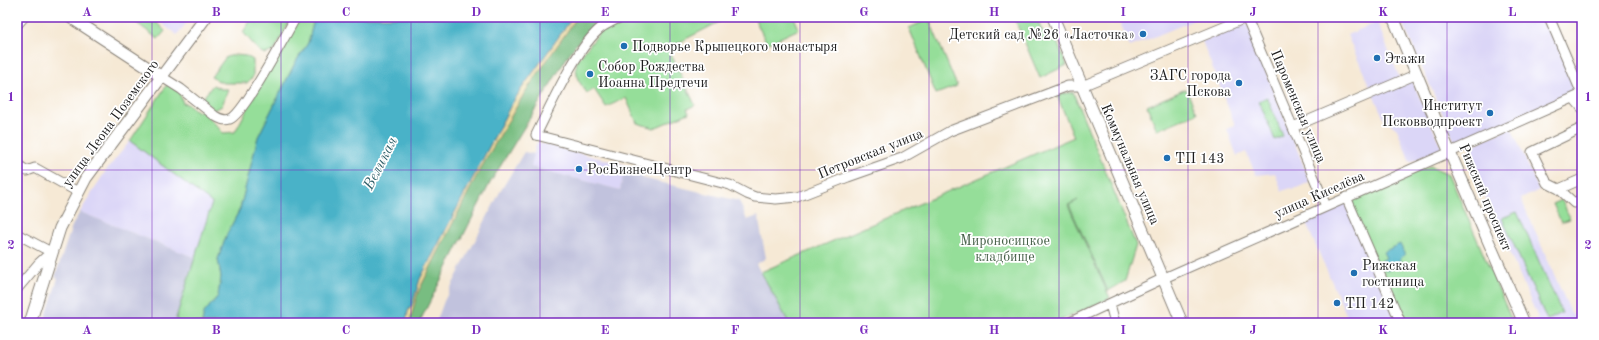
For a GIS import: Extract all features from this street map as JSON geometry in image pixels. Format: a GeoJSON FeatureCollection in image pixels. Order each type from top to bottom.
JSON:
{"type":"FeatureCollection","features":[{"type":"Feature","properties":{"kind":"main road"},"geometry":{"type":"LineString","coordinates":[[70,17],[162,77]]}},
{"type":"Feature","properties":{"kind":"main road","name":"улица Леона Поземского"},"geometry":{"type":"LineString","coordinates":[[30,323],[51,252],[60,228],[86,178],[206,17]]}},
{"type":"Feature","properties":{"kind":"main road","name":"Коммунальная улица"},"geometry":{"type":"LineString","coordinates":[[1053,17],[1162,279],[1182,323]]}},
{"type":"Feature","properties":{"kind":"main road","name":"Рижский проспект"},"geometry":{"type":"LineString","coordinates":[[1393,17],[1524,323]]}},
{"type":"Feature","properties":{"kind":"street"},"geometry":{"type":"LineString","coordinates":[[17,24],[24,17]]}},
{"type":"Feature","properties":{"kind":"street"},"geometry":{"type":"LineString","coordinates":[[162,77],[181,89],[215,116],[220,119],[230,119],[253,92],[296,17]]}},
{"type":"Feature","properties":{"kind":"street","name":"Петровская улица"},"geometry":{"type":"LineString","coordinates":[[621,17],[601,27],[583,48],[570,69],[536,135],[730,185],[755,197],[776,199],[797,197],[902,158],[950,131],[1068,86],[1082,86],[1247,17]]}},
{"type":"Feature","properties":{"kind":"street","name":"Пароменская улица"},"geometry":{"type":"LineString","coordinates":[[1247,17],[1326,206]]}},
{"type":"Feature","properties":{"kind":"street"},"geometry":{"type":"LineString","coordinates":[[1549,17],[1582,94],[1576,101],[1582,108]]}},
{"type":"Feature","properties":{"kind":"street"},"geometry":{"type":"LineString","coordinates":[[1293,128],[1417,74]]}},
{"type":"Feature","properties":{"kind":"street","name":"улица Киселёва"},"geometry":{"type":"LineString","coordinates":[[1068,323],[1162,279],[1582,94]]}},
{"type":"Feature","properties":{"kind":"street"},"geometry":{"type":"LineString","coordinates":[[1582,128],[1532,152],[1547,183],[1559,188],[1574,203],[1582,200]]}},
{"type":"Feature","properties":{"kind":"street"},"geometry":{"type":"LineString","coordinates":[[17,164],[27,171],[35,168],[78,192]]}},
{"type":"Feature","properties":{"kind":"street"},"geometry":{"type":"LineString","coordinates":[[1559,188],[1582,178]]}},
{"type":"Feature","properties":{"kind":"street"},"geometry":{"type":"LineString","coordinates":[[1346,198],[1401,323]]}},
{"type":"Feature","properties":{"kind":"street"},"geometry":{"type":"LineString","coordinates":[[17,234],[51,252],[18,287]]}},
{"type":"Feature","properties":{"kind":"street"},"geometry":{"type":"LineString","coordinates":[[1110,304],[1115,323]]}},
{"type":"Feature","properties":{"kind":"shaded area"},"geometry":{"type":"Polygon","coordinates":[[[153,17],[191,17],[177,35],[153,17]]]}},
{"type":"Feature","properties":{"kind":"shaded area","name":"Детский сад №26 «Ласточка»"},"geometry":{"type":"Polygon","coordinates":[[[1118,17],[1201,17],[1130,47],[1118,17]]]}},
{"type":"Feature","properties":{"kind":"shaded area"},"geometry":{"type":"Polygon","coordinates":[[[1400,17],[1547,17],[1579,93],[1456,145],[1400,17]]]}},
{"type":"Feature","properties":{"kind":"shaded area"},"geometry":{"type":"Polygon","coordinates":[[[1377,22],[1402,84],[1412,80],[1442,149],[1410,162],[1397,129],[1384,119],[1347,35],[1377,22]]]}},
{"type":"Feature","properties":{"kind":"shaded area"},"geometry":{"type":"Polygon","coordinates":[[[1247,23],[1310,182],[1292,190],[1291,188],[1282,191],[1275,173],[1256,175],[1246,152],[1237,156],[1227,129],[1235,125],[1202,41],[1247,23]]]}},
{"type":"Feature","properties":{"kind":"shaded area"},"geometry":{"type":"Polygon","coordinates":[[[1511,127],[1539,190],[1521,199],[1571,313],[1582,319],[1582,323],[1535,323],[1533,321],[1538,318],[1467,155],[1473,145],[1511,127]]]}},
{"type":"Feature","properties":{"kind":"shaded area"},"geometry":{"type":"Polygon","coordinates":[[[130,141],[212,203],[196,258],[80,212],[105,172],[130,141]]]}},
{"type":"Feature","properties":{"kind":"shaded area"},"geometry":{"type":"Polygon","coordinates":[[[537,142],[626,165],[620,190],[530,167],[537,142]]]}},
{"type":"Feature","properties":{"kind":"shaded area"},"geometry":{"type":"Polygon","coordinates":[[[524,152],[534,154],[531,167],[620,190],[625,168],[643,172],[642,178],[739,201],[747,220],[758,216],[766,258],[756,264],[789,323],[436,323],[444,301],[500,192],[524,152]]]}},
{"type":"Feature","properties":{"kind":"shaded area"},"geometry":{"type":"Polygon","coordinates":[[[1348,198],[1402,323],[1350,323],[1304,219],[1348,198]]]}},
{"type":"Feature","properties":{"kind":"shaded area"},"geometry":{"type":"Polygon","coordinates":[[[80,212],[196,258],[176,318],[179,323],[44,323],[58,278],[55,277],[72,226],[80,212]]]}},
{"type":"Feature","properties":{"kind":"green space"},"geometry":{"type":"Polygon","coordinates":[[[129,17],[151,17],[165,31],[158,39],[129,17]]]}},
{"type":"Feature","properties":{"kind":"green space"},"geometry":{"type":"Polygon","coordinates":[[[253,17],[292,17],[274,51],[265,54],[259,51],[243,32],[253,17]]]}},
{"type":"Feature","properties":{"kind":"green space"},"geometry":{"type":"Polygon","coordinates":[[[296,17],[320,17],[314,20],[308,43],[295,63],[258,137],[240,209],[227,234],[218,259],[221,277],[218,296],[204,313],[202,323],[179,323],[176,318],[212,203],[130,141],[168,83],[179,92],[183,103],[189,105],[198,112],[202,109],[223,133],[235,132],[296,17]]]}},
{"type":"Feature","properties":{"kind":"green space"},"geometry":{"type":"Polygon","coordinates":[[[577,17],[611,17],[589,31],[571,51],[490,183],[419,323],[409,323],[418,292],[478,173],[525,92],[577,17]]]}},
{"type":"Feature","properties":{"kind":"green space"},"geometry":{"type":"Polygon","coordinates":[[[625,17],[729,17],[668,48],[695,105],[687,109],[689,113],[654,128],[637,123],[626,98],[606,107],[594,89],[587,93],[578,80],[576,68],[577,61],[600,32],[625,17]]]}},
{"type":"Feature","properties":{"kind":"green space"},"geometry":{"type":"Polygon","coordinates":[[[754,17],[794,17],[799,29],[767,44],[754,17]]]}},
{"type":"Feature","properties":{"kind":"green space"},"geometry":{"type":"Polygon","coordinates":[[[1014,17],[1040,17],[1038,21],[1043,32],[1054,35],[1067,65],[1040,78],[1014,17]]]}},
{"type":"Feature","properties":{"kind":"green space"},"geometry":{"type":"Polygon","coordinates":[[[929,19],[957,86],[936,94],[909,28],[929,19]]]}},
{"type":"Feature","properties":{"kind":"green space"},"geometry":{"type":"Polygon","coordinates":[[[235,55],[246,56],[253,60],[253,77],[247,83],[223,83],[211,77],[226,57],[235,55]]]}},
{"type":"Feature","properties":{"kind":"green space"},"geometry":{"type":"Polygon","coordinates":[[[213,85],[221,89],[228,89],[222,106],[213,110],[202,99],[213,85]]]}},
{"type":"Feature","properties":{"kind":"green space"},"geometry":{"type":"Polygon","coordinates":[[[1186,89],[1197,113],[1157,130],[1147,106],[1186,89]]]}},
{"type":"Feature","properties":{"kind":"green space","name":"Мироносицкое кладбище"},"geometry":{"type":"Polygon","coordinates":[[[1073,92],[1136,245],[1125,281],[1108,291],[1069,205],[1078,200],[1068,205],[1110,298],[1055,323],[789,323],[761,272],[1074,137],[1057,95],[1073,92]]]}},
{"type":"Feature","properties":{"kind":"green space"},"geometry":{"type":"Polygon","coordinates":[[[1267,97],[1283,136],[1275,140],[1259,101],[1267,97]]]}},
{"type":"Feature","properties":{"kind":"green space"},"geometry":{"type":"Polygon","coordinates":[[[1430,166],[1449,174],[1513,323],[1402,323],[1348,198],[1430,166]]]}},
{"type":"Feature","properties":{"kind":"green space"},"geometry":{"type":"Polygon","coordinates":[[[1562,200],[1570,219],[1561,222],[1553,204],[1562,200]]]}},
{"type":"Feature","properties":{"kind":"green space"},"geometry":{"type":"Polygon","coordinates":[[[1517,212],[1562,313],[1547,320],[1502,218],[1517,212]]]}},
{"type":"Feature","properties":{"kind":"sand"},"geometry":{"type":"Polygon","coordinates":[[[573,17],[577,17],[525,92],[478,173],[418,292],[409,323],[406,323],[408,311],[412,305],[420,279],[511,105],[573,17]]]}},
{"type":"Feature","properties":{"kind":"water","name":"Великая"},"geometry":{"type":"Polygon","coordinates":[[[320,17],[573,17],[511,105],[420,279],[412,305],[408,311],[406,323],[202,323],[204,313],[218,296],[221,277],[218,259],[227,234],[240,209],[258,137],[295,63],[308,43],[314,20],[320,17]]]}},
{"type":"Feature","properties":{"kind":"water"},"geometry":{"type":"Polygon","coordinates":[[[1400,244],[1405,255],[1400,258],[1402,264],[1386,271],[1381,261],[1386,258],[1383,252],[1400,244]]]}},
{"type":"Feature","properties":{"kind":"place","name":"Детский сад №26 «Ласточка»"},"geometry":{"type":"Point","coordinates":[1143,34]}},
{"type":"Feature","properties":{"kind":"place","name":"Подворье Крыпецкого монастыря"},"geometry":{"type":"Point","coordinates":[624,46]}},
{"type":"Feature","properties":{"kind":"place","name":"Этажи"},"geometry":{"type":"Point","coordinates":[1377,58]}},
{"type":"Feature","properties":{"kind":"place","name":"Собор Рождества Иоанна Предтечи"},"geometry":{"type":"Point","coordinates":[590,74]}},
{"type":"Feature","properties":{"kind":"place","name":"ЗАГС города Пскова"},"geometry":{"type":"Point","coordinates":[1239,83]}},
{"type":"Feature","properties":{"kind":"place","name":"Институт Псковводпроект"},"geometry":{"type":"Point","coordinates":[1490,113]}},
{"type":"Feature","properties":{"kind":"place","name":"ТП 143"},"geometry":{"type":"Point","coordinates":[1167,158]}},
{"type":"Feature","properties":{"kind":"place","name":"РосБизнесЦентр"},"geometry":{"type":"Point","coordinates":[579,169]}},
{"type":"Feature","properties":{"kind":"place","name":"Рижская гостиница"},"geometry":{"type":"Point","coordinates":[1354,273]}},
{"type":"Feature","properties":{"kind":"place","name":"ТП 142"},"geometry":{"type":"Point","coordinates":[1337,303]}}]}
